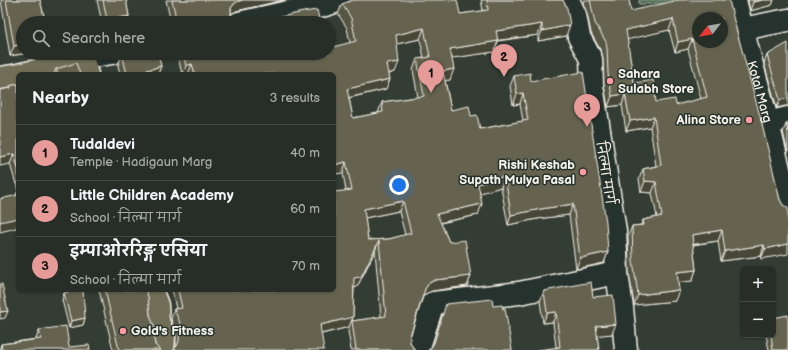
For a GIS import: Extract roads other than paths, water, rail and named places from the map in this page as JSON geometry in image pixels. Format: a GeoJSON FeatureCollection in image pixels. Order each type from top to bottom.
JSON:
{"type":"FeatureCollection","features":[{"type":"Feature","properties":{"kind":"main road"},"geometry":{"type":"LineString","coordinates":[[31,72],[84,66]]}},
{"type":"Feature","properties":{"kind":"main road"},"geometry":{"type":"LineString","coordinates":[[0,78],[16,75]]}},
{"type":"Feature","properties":{"kind":"main road"},"geometry":{"type":"LineString","coordinates":[[152,292],[157,305],[158,321],[164,338],[163,350]]}},
{"type":"Feature","properties":{"kind":"street"},"geometry":{"type":"LineString","coordinates":[[270,16],[315,8],[342,0]]}},
{"type":"Feature","properties":{"kind":"street","name":"निल्मा मार्ग"},"geometry":{"type":"LineString","coordinates":[[568,0],[575,15],[579,37],[591,59],[592,86],[615,231],[617,273],[626,350]]}},
{"type":"Feature","properties":{"kind":"street","name":"Kotal Marg"},"geometry":{"type":"LineString","coordinates":[[735,0],[742,29],[778,120],[788,207]]}},
{"type":"Feature","properties":{"kind":"street"},"geometry":{"type":"LineString","coordinates":[[742,29],[788,20]]}},
{"type":"Feature","properties":{"kind":"street"},"geometry":{"type":"LineString","coordinates":[[84,66],[97,60]]}},
{"type":"Feature","properties":{"kind":"street"},"geometry":{"type":"LineString","coordinates":[[418,350],[433,303],[519,293],[617,273]]}},
{"type":"Feature","properties":{"kind":"place","name":"Little Children Academy"},"geometry":{"type":"Point","coordinates":[504,77]}},
{"type":"Feature","properties":{"kind":"place","name":"Sahara Sulabh Store"},"geometry":{"type":"Point","coordinates":[610,81]}},
{"type":"Feature","properties":{"kind":"place","name":"Tudaldevi"},"geometry":{"type":"Point","coordinates":[431,93]}},
{"type":"Feature","properties":{"kind":"place","name":"Alina Store"},"geometry":{"type":"Point","coordinates":[749,120]}},
{"type":"Feature","properties":{"kind":"place","name":"इम्पाओररिङ्ग एसिया"},"geometry":{"type":"Point","coordinates":[587,127]}},
{"type":"Feature","properties":{"kind":"place","name":"Rishi Keshab Supath Mulya Pasal"},"geometry":{"type":"Point","coordinates":[583,172]}},
{"type":"Feature","properties":{"kind":"place","name":"Gold's Fitness"},"geometry":{"type":"Point","coordinates":[123,331]}}]}
